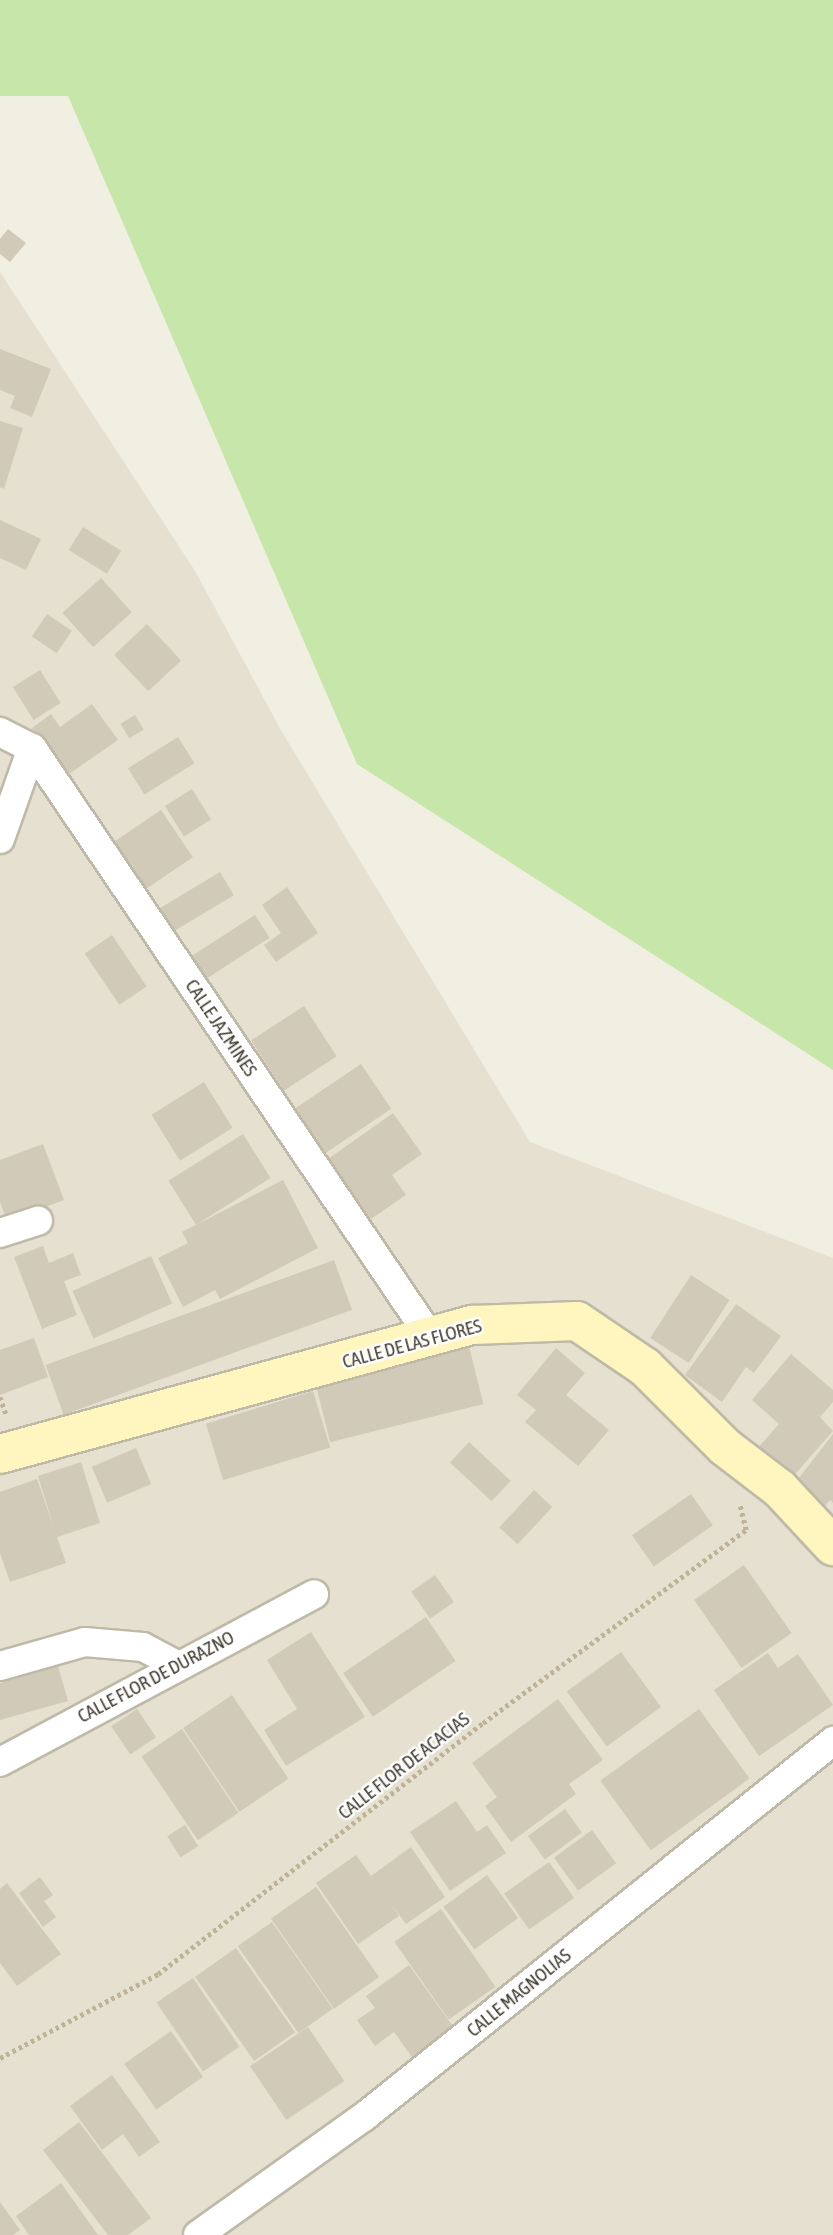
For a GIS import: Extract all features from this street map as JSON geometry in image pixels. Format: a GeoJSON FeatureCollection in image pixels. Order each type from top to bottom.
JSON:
{"type":"FeatureCollection","features":[{"type":"Feature","properties":{"kind":"street"},"geometry":{"type":"LineString","coordinates":[[0,732],[32,747],[0,839]]}},
{"type":"Feature","properties":{"kind":"street","name":"CALLE JAZMINES"},"geometry":{"type":"LineString","coordinates":[[32,747],[431,1338]]}},
{"type":"Feature","properties":{"kind":"street"},"geometry":{"type":"LineString","coordinates":[[0,1233],[38,1221]]}},
{"type":"Feature","properties":{"kind":"street","name":"CALLE DE LAS FLORES"},"geometry":{"type":"LineString","coordinates":[[0,1454],[473,1325],[578,1321],[645,1367],[725,1447],[780,1489],[833,1546]]}},
{"type":"Feature","properties":{"kind":"street","name":"CALLE FLOR DE DURAZNO"},"geometry":{"type":"LineString","coordinates":[[0,1762],[314,1594]]}},
{"type":"Feature","properties":{"kind":"street"},"geometry":{"type":"LineString","coordinates":[[0,1666],[85,1642],[143,1647],[177,1665]]}},
{"type":"Feature","properties":{"kind":"street","name":"CALLE MAGNOLIAS"},"geometry":{"type":"LineString","coordinates":[[198,2235],[365,2116],[833,1741]]}},
{"type":"Feature","properties":{"kind":"path","name":"CALLE FLOR DE ACACIAS"},"geometry":{"type":"LineString","coordinates":[[0,2059],[158,1974],[483,1723],[746,1530],[725,1447]]}},
{"type":"Feature","properties":{"kind":"shaded area"},"geometry":{"type":"Polygon","coordinates":[[[0,272],[195,571],[282,732],[530,1142],[833,1258],[833,2235],[0,2235],[0,272]]]}},
{"type":"Feature","properties":{"kind":"green space"},"geometry":{"type":"Polygon","coordinates":[[[0,0],[833,0],[833,1070],[357,764],[68,96],[0,96],[0,0]]]}},
{"type":"Feature","properties":{"kind":"building"},"geometry":{"type":"Polygon","coordinates":[[[8,229],[26,243],[10,262],[0,254],[0,239],[8,229]]]}},
{"type":"Feature","properties":{"kind":"building"},"geometry":{"type":"Polygon","coordinates":[[[0,349],[51,369],[32,417],[10,408],[15,396],[0,390],[0,349]]]}},
{"type":"Feature","properties":{"kind":"building"},"geometry":{"type":"Polygon","coordinates":[[[0,421],[23,428],[4,489],[0,487],[0,421]]]}},
{"type":"Feature","properties":{"kind":"building"},"geometry":{"type":"Polygon","coordinates":[[[0,520],[41,539],[26,570],[0,558],[0,520]]]}},
{"type":"Feature","properties":{"kind":"building"},"geometry":{"type":"Polygon","coordinates":[[[83,527],[121,551],[107,574],[69,550],[83,527]]]}},
{"type":"Feature","properties":{"kind":"building"},"geometry":{"type":"Polygon","coordinates":[[[101,578],[132,612],[93,647],[62,613],[101,578]]]}},
{"type":"Feature","properties":{"kind":"building"},"geometry":{"type":"Polygon","coordinates":[[[47,614],[72,631],[57,653],[32,636],[47,614]]]}},
{"type":"Feature","properties":{"kind":"building"},"geometry":{"type":"Polygon","coordinates":[[[147,624],[181,661],[148,691],[114,655],[147,624]]]}},
{"type":"Feature","properties":{"kind":"building"},"geometry":{"type":"Polygon","coordinates":[[[40,670],[61,703],[34,720],[13,687],[40,670]]]}},
{"type":"Feature","properties":{"kind":"building"},"geometry":{"type":"Polygon","coordinates":[[[92,704],[118,740],[66,776],[32,728],[51,714],[60,727],[92,704]]]}},
{"type":"Feature","properties":{"kind":"building"},"geometry":{"type":"Polygon","coordinates":[[[135,715],[144,730],[129,738],[120,724],[135,715]]]}},
{"type":"Feature","properties":{"kind":"building"},"geometry":{"type":"Polygon","coordinates":[[[178,737],[194,763],[144,795],[128,768],[178,737]]]}},
{"type":"Feature","properties":{"kind":"building"},"geometry":{"type":"Polygon","coordinates":[[[192,789],[211,820],[184,836],[165,806],[192,789]]]}},
{"type":"Feature","properties":{"kind":"building"},"geometry":{"type":"Polygon","coordinates":[[[161,810],[193,857],[145,890],[113,842],[161,810]]]}},
{"type":"Feature","properties":{"kind":"building"},"geometry":{"type":"Polygon","coordinates":[[[220,872],[234,895],[168,935],[154,912],[220,872]]]}},
{"type":"Feature","properties":{"kind":"building"},"geometry":{"type":"Polygon","coordinates":[[[287,887],[318,933],[276,962],[264,945],[281,933],[262,905],[287,887]]]}},
{"type":"Feature","properties":{"kind":"building"},"geometry":{"type":"Polygon","coordinates":[[[255,915],[270,938],[203,981],[188,959],[255,915]]]}},
{"type":"Feature","properties":{"kind":"building"},"geometry":{"type":"Polygon","coordinates":[[[112,935],[147,986],[119,1005],[85,953],[112,935]]]}},
{"type":"Feature","properties":{"kind":"building"},"geometry":{"type":"Polygon","coordinates":[[[304,1006],[337,1056],[284,1091],[251,1040],[304,1006]]]}},
{"type":"Feature","properties":{"kind":"building"},"geometry":{"type":"Polygon","coordinates":[[[361,1064],[391,1109],[326,1153],[296,1108],[361,1064]]]}},
{"type":"Feature","properties":{"kind":"building"},"geometry":{"type":"Polygon","coordinates":[[[204,1082],[233,1128],[180,1161],[151,1115],[204,1082]]]}},
{"type":"Feature","properties":{"kind":"building"},"geometry":{"type":"Polygon","coordinates":[[[393,1113],[422,1154],[392,1175],[406,1195],[371,1219],[328,1159],[393,1113]]]}},
{"type":"Feature","properties":{"kind":"building"},"geometry":{"type":"Polygon","coordinates":[[[243,1134],[271,1178],[196,1225],[168,1181],[243,1134]]]}},
{"type":"Feature","properties":{"kind":"building"},"geometry":{"type":"Polygon","coordinates":[[[43,1144],[64,1200],[7,1221],[0,1202],[0,1160],[43,1144]]]}},
{"type":"Feature","properties":{"kind":"building"},"geometry":{"type":"Polygon","coordinates":[[[283,1180],[318,1248],[220,1299],[215,1290],[183,1307],[158,1258],[188,1243],[182,1232],[283,1180]]]}},
{"type":"Feature","properties":{"kind":"building"},"geometry":{"type":"Polygon","coordinates":[[[43,1246],[49,1263],[73,1253],[81,1275],[64,1281],[77,1315],[42,1329],[14,1257],[43,1246]]]}},
{"type":"Feature","properties":{"kind":"building"},"geometry":{"type":"Polygon","coordinates":[[[151,1256],[172,1304],[94,1338],[72,1291],[151,1256]]]}},
{"type":"Feature","properties":{"kind":"building"},"geometry":{"type":"Polygon","coordinates":[[[334,1260],[352,1310],[64,1415],[46,1365],[334,1260]]]}},
{"type":"Feature","properties":{"kind":"building"},"geometry":{"type":"Polygon","coordinates":[[[691,1275],[730,1300],[689,1363],[650,1338],[691,1275]]]}},
{"type":"Feature","properties":{"kind":"building"},"geometry":{"type":"Polygon","coordinates":[[[736,1304],[781,1336],[754,1373],[746,1367],[722,1402],[685,1375],[736,1304]]]}},
{"type":"Feature","properties":{"kind":"building"},"geometry":{"type":"Polygon","coordinates":[[[34,1338],[48,1377],[0,1395],[0,1350],[34,1338]]]}},
{"type":"Feature","properties":{"kind":"building"},"geometry":{"type":"Polygon","coordinates":[[[467,1338],[483,1404],[330,1442],[314,1376],[467,1338]]]}},
{"type":"Feature","properties":{"kind":"building"},"geometry":{"type":"Polygon","coordinates":[[[556,1348],[585,1373],[566,1395],[609,1430],[578,1466],[525,1422],[536,1410],[517,1395],[556,1348]]]}},
{"type":"Feature","properties":{"kind":"building"},"geometry":{"type":"Polygon","coordinates":[[[791,1354],[833,1390],[833,1402],[820,1417],[833,1431],[790,1480],[756,1450],[779,1424],[752,1400],[791,1354]]]}},
{"type":"Feature","properties":{"kind":"building"},"geometry":{"type":"Polygon","coordinates":[[[313,1391],[330,1447],[223,1480],[206,1424],[313,1391]]]}},
{"type":"Feature","properties":{"kind":"building"},"geometry":{"type":"Polygon","coordinates":[[[833,1434],[833,1503],[830,1500],[822,1510],[792,1487],[833,1434]]]}},
{"type":"Feature","properties":{"kind":"building"},"geometry":{"type":"Polygon","coordinates":[[[469,1442],[511,1481],[492,1501],[450,1462],[469,1442]]]}},
{"type":"Feature","properties":{"kind":"building"},"geometry":{"type":"Polygon","coordinates":[[[136,1448],[151,1484],[107,1503],[92,1467],[136,1448]]]}},
{"type":"Feature","properties":{"kind":"building"},"geometry":{"type":"Polygon","coordinates":[[[81,1462],[100,1523],[57,1537],[66,1563],[10,1582],[0,1553],[0,1492],[37,1479],[54,1528],[38,1476],[81,1462]]]}},
{"type":"Feature","properties":{"kind":"building"},"geometry":{"type":"Polygon","coordinates":[[[534,1490],[552,1507],[518,1544],[499,1527],[534,1490]]]}},
{"type":"Feature","properties":{"kind":"building"},"geometry":{"type":"Polygon","coordinates":[[[691,1494],[713,1525],[654,1566],[632,1535],[691,1494]]]}},
{"type":"Feature","properties":{"kind":"building"},"geometry":{"type":"Polygon","coordinates":[[[744,1565],[792,1633],[742,1668],[694,1600],[744,1565]]]}},
{"type":"Feature","properties":{"kind":"building"},"geometry":{"type":"Polygon","coordinates":[[[435,1575],[454,1602],[430,1619],[411,1592],[435,1575]]]}},
{"type":"Feature","properties":{"kind":"building"},"geometry":{"type":"Polygon","coordinates":[[[426,1617],[456,1661],[373,1717],[343,1673],[426,1617]]]}},
{"type":"Feature","properties":{"kind":"building"},"geometry":{"type":"Polygon","coordinates":[[[311,1632],[365,1717],[286,1766],[264,1730],[297,1709],[267,1660],[311,1632]]]}},
{"type":"Feature","properties":{"kind":"building"},"geometry":{"type":"Polygon","coordinates":[[[621,1652],[661,1707],[607,1746],[567,1691],[621,1652]]]}},
{"type":"Feature","properties":{"kind":"building"},"geometry":{"type":"Polygon","coordinates":[[[768,1653],[778,1668],[798,1654],[833,1705],[759,1756],[714,1690],[768,1653]]]}},
{"type":"Feature","properties":{"kind":"building"},"geometry":{"type":"Polygon","coordinates":[[[58,1666],[68,1701],[0,1720],[0,1683],[58,1666]]]}},
{"type":"Feature","properties":{"kind":"building"},"geometry":{"type":"Polygon","coordinates":[[[232,1695],[288,1779],[240,1812],[183,1728],[232,1695]]]}},
{"type":"Feature","properties":{"kind":"building"},"geometry":{"type":"Polygon","coordinates":[[[558,1699],[603,1760],[569,1784],[576,1794],[511,1842],[485,1806],[497,1797],[472,1763],[558,1699]]]}},
{"type":"Feature","properties":{"kind":"building"},"geometry":{"type":"Polygon","coordinates":[[[137,1709],[156,1737],[130,1755],[111,1726],[137,1709]]]}},
{"type":"Feature","properties":{"kind":"building"},"geometry":{"type":"Polygon","coordinates":[[[699,1709],[750,1779],[651,1850],[600,1781],[699,1709]]]}},
{"type":"Feature","properties":{"kind":"building"},"geometry":{"type":"Polygon","coordinates":[[[182,1729],[238,1813],[198,1840],[141,1756],[182,1729]]]}},
{"type":"Feature","properties":{"kind":"building"},"geometry":{"type":"Polygon","coordinates":[[[456,1801],[477,1832],[487,1825],[506,1853],[450,1891],[410,1832],[456,1801]]]}},
{"type":"Feature","properties":{"kind":"building"},"geometry":{"type":"Polygon","coordinates":[[[565,1809],[582,1832],[545,1859],[528,1836],[565,1809]]]}},
{"type":"Feature","properties":{"kind":"building"},"geometry":{"type":"Polygon","coordinates":[[[185,1825],[198,1846],[180,1857],[167,1836],[185,1825]]]}},
{"type":"Feature","properties":{"kind":"building"},"geometry":{"type":"Polygon","coordinates":[[[592,1830],[616,1863],[578,1891],[554,1858],[592,1830]]]}},
{"type":"Feature","properties":{"kind":"building"},"geometry":{"type":"Polygon","coordinates":[[[411,1847],[445,1897],[406,1924],[391,1904],[399,1916],[358,1944],[316,1883],[356,1855],[371,1876],[411,1847]]]}},
{"type":"Feature","properties":{"kind":"building"},"geometry":{"type":"Polygon","coordinates":[[[549,1862],[574,1898],[529,1930],[504,1894],[549,1862]]]}},
{"type":"Feature","properties":{"kind":"building"},"geometry":{"type":"Polygon","coordinates":[[[487,1875],[518,1918],[474,1950],[443,1907],[487,1875]]]}},
{"type":"Feature","properties":{"kind":"building"},"geometry":{"type":"Polygon","coordinates":[[[40,1877],[53,1895],[44,1901],[56,1917],[43,1927],[19,1893],[40,1877]]]}},
{"type":"Feature","properties":{"kind":"building"},"geometry":{"type":"Polygon","coordinates":[[[7,1883],[61,1954],[17,1986],[0,1963],[0,1889],[7,1883]]]}},
{"type":"Feature","properties":{"kind":"building"},"geometry":{"type":"Polygon","coordinates":[[[316,1887],[379,1977],[334,2009],[271,1919],[316,1887]]]}},
{"type":"Feature","properties":{"kind":"building"},"geometry":{"type":"Polygon","coordinates":[[[441,1909],[495,1987],[449,2020],[394,1942],[441,1909]]]}},
{"type":"Feature","properties":{"kind":"building"},"geometry":{"type":"Polygon","coordinates":[[[272,1922],[333,2009],[298,2033],[238,1946],[272,1922]]]}},
{"type":"Feature","properties":{"kind":"building"},"geometry":{"type":"Polygon","coordinates":[[[236,1948],[295,2032],[254,2061],[195,1977],[236,1948]]]}},
{"type":"Feature","properties":{"kind":"building"},"geometry":{"type":"Polygon","coordinates":[[[409,1965],[454,2028],[412,2057],[394,2032],[375,2046],[357,2020],[375,2008],[366,1996],[409,1965]]]}},
{"type":"Feature","properties":{"kind":"building"},"geometry":{"type":"Polygon","coordinates":[[[193,1978],[239,2047],[203,2071],[157,2003],[193,1978]]]}},
{"type":"Feature","properties":{"kind":"building"},"geometry":{"type":"Polygon","coordinates":[[[308,2027],[344,2081],[286,2120],[250,2066],[308,2027]]]}},
{"type":"Feature","properties":{"kind":"building"},"geometry":{"type":"Polygon","coordinates":[[[171,2031],[203,2077],[156,2110],[124,2064],[171,2031]]]}},
{"type":"Feature","properties":{"kind":"building"},"geometry":{"type":"Polygon","coordinates":[[[112,2075],[160,2142],[139,2157],[123,2134],[102,2150],[70,2106],[112,2075]]]}},
{"type":"Feature","properties":{"kind":"building"},"geometry":{"type":"Polygon","coordinates":[[[79,2122],[151,2218],[128,2235],[108,2235],[43,2150],[79,2122]]]}},
{"type":"Feature","properties":{"kind":"building"},"geometry":{"type":"Polygon","coordinates":[[[61,2183],[98,2235],[29,2235],[16,2216],[61,2183]]]}},
{"type":"Feature","properties":{"kind":"building"},"geometry":{"type":"Polygon","coordinates":[[[0,2202],[20,2230],[13,2235],[0,2235],[0,2202]]]}}]}
